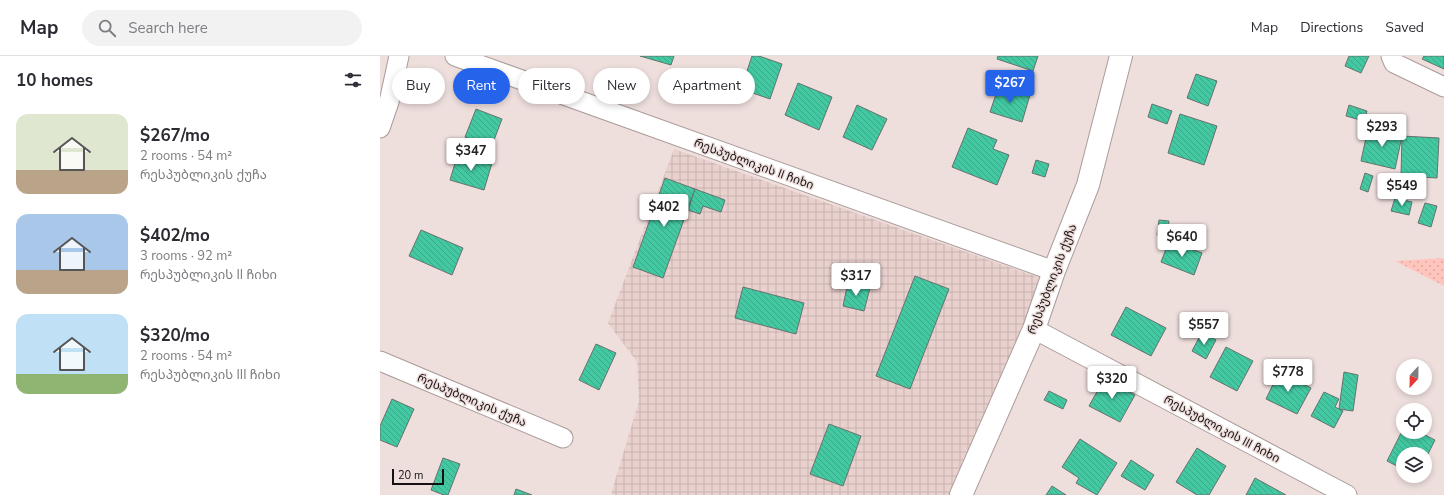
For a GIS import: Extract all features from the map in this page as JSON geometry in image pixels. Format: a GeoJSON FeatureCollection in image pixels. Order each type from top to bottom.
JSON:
{"type":"FeatureCollection","features":[{"type":"Feature","properties":{"kind":"main road","name":"რესპუბლიკის ქუჩა"},"geometry":{"type":"LineString","coordinates":[[961,495],[1034,329],[1054,271],[1088,186],[1121,56]]}},
{"type":"Feature","properties":{"kind":"street"},"geometry":{"type":"LineString","coordinates":[[380,128],[389,102],[399,56]]}},
{"type":"Feature","properties":{"kind":"street","name":"რესპუბლიკის II ჩიხი"},"geometry":{"type":"LineString","coordinates":[[454,56],[1054,271]]}},
{"type":"Feature","properties":{"kind":"street"},"geometry":{"type":"LineString","coordinates":[[1391,56],[1394,63],[1444,87]]}},
{"type":"Feature","properties":{"kind":"street","name":"რესპუბლიკის III ჩიხი"},"geometry":{"type":"LineString","coordinates":[[1034,329],[1347,495]]}},
{"type":"Feature","properties":{"kind":"street","name":"რესპუბლიკის ქუჩა"},"geometry":{"type":"LineString","coordinates":[[380,362],[563,438]]}},
{"type":"Feature","properties":{"kind":"shaded area"},"geometry":{"type":"Polygon","coordinates":[[[674,149],[1040,278],[1023,331],[950,495],[611,494],[639,401],[637,362],[608,323],[674,149]]]}},
{"type":"Feature","properties":{"kind":"shaded area"},"geometry":{"type":"Polygon","coordinates":[[[1444,258],[1444,286],[1395,261],[1444,258]]]}},
{"type":"Feature","properties":{"kind":"building"},"geometry":{"type":"Polygon","coordinates":[[[640,56],[674,56],[671,65],[640,56]]]}},
{"type":"Feature","properties":{"kind":"building"},"geometry":{"type":"Polygon","coordinates":[[[752,56],[759,56],[782,64],[770,99],[755,94],[755,68],[748,68],[752,56]]]}},
{"type":"Feature","properties":{"kind":"building"},"geometry":{"type":"Polygon","coordinates":[[[998,56],[1038,56],[1033,71],[997,59],[998,56]]]}},
{"type":"Feature","properties":{"kind":"building"},"geometry":{"type":"Polygon","coordinates":[[[1349,56],[1369,56],[1361,73],[1345,66],[1349,56]]]}},
{"type":"Feature","properties":{"kind":"building"},"geometry":{"type":"Polygon","coordinates":[[[1424,56],[1444,56],[1444,69],[1422,59],[1424,56]]]}},
{"type":"Feature","properties":{"kind":"building"},"geometry":{"type":"Polygon","coordinates":[[[1196,74],[1217,81],[1208,106],[1187,98],[1196,74]]]}},
{"type":"Feature","properties":{"kind":"building"},"geometry":{"type":"Polygon","coordinates":[[[798,83],[832,97],[819,130],[785,115],[798,83]]]}},
{"type":"Feature","properties":{"kind":"building"},"geometry":{"type":"Polygon","coordinates":[[[999,85],[1030,95],[1022,122],[990,112],[999,85]]]}},
{"type":"Feature","properties":{"kind":"building"},"geometry":{"type":"Polygon","coordinates":[[[1152,104],[1172,111],[1167,124],[1148,117],[1152,104]]]}},
{"type":"Feature","properties":{"kind":"building"},"geometry":{"type":"Polygon","coordinates":[[[857,105],[887,119],[872,150],[843,137],[857,105]]]}},
{"type":"Feature","properties":{"kind":"building"},"geometry":{"type":"Polygon","coordinates":[[[1349,105],[1367,111],[1364,121],[1346,116],[1349,105]]]}},
{"type":"Feature","properties":{"kind":"building"},"geometry":{"type":"Polygon","coordinates":[[[476,109],[502,119],[491,148],[465,137],[476,109]]]}},
{"type":"Feature","properties":{"kind":"building"},"geometry":{"type":"Polygon","coordinates":[[[1180,114],[1217,126],[1204,165],[1168,153],[1180,114]]]}},
{"type":"Feature","properties":{"kind":"building"},"geometry":{"type":"Polygon","coordinates":[[[968,128],[997,140],[993,149],[1009,155],[997,185],[952,167],[968,128]]]}},
{"type":"Feature","properties":{"kind":"building"},"geometry":{"type":"Polygon","coordinates":[[[1368,128],[1402,136],[1395,169],[1361,161],[1368,128]]]}},
{"type":"Feature","properties":{"kind":"building"},"geometry":{"type":"Polygon","coordinates":[[[1402,136],[1439,138],[1437,178],[1401,176],[1402,136]]]}},
{"type":"Feature","properties":{"kind":"building"},"geometry":{"type":"Polygon","coordinates":[[[458,153],[492,163],[484,190],[450,180],[458,153]]]}},
{"type":"Feature","properties":{"kind":"building"},"geometry":{"type":"Polygon","coordinates":[[[1036,160],[1049,164],[1045,177],[1032,173],[1036,160]]]}},
{"type":"Feature","properties":{"kind":"building"},"geometry":{"type":"Polygon","coordinates":[[[1365,173],[1373,176],[1368,192],[1360,189],[1365,173]]]}},
{"type":"Feature","properties":{"kind":"building"},"geometry":{"type":"Polygon","coordinates":[[[665,178],[695,189],[663,278],[633,267],[665,178]]]}},
{"type":"Feature","properties":{"kind":"building"},"geometry":{"type":"Polygon","coordinates":[[[695,189],[725,200],[721,212],[703,206],[700,214],[688,210],[695,189]]]}},
{"type":"Feature","properties":{"kind":"building"},"geometry":{"type":"Polygon","coordinates":[[[1395,198],[1412,202],[1409,215],[1391,211],[1395,198]]]}},
{"type":"Feature","properties":{"kind":"building"},"geometry":{"type":"Polygon","coordinates":[[[1425,203],[1437,206],[1431,227],[1418,223],[1425,203]]]}},
{"type":"Feature","properties":{"kind":"building"},"geometry":{"type":"Polygon","coordinates":[[[1159,220],[1169,221],[1167,237],[1157,235],[1159,220]]]}},
{"type":"Feature","properties":{"kind":"building"},"geometry":{"type":"Polygon","coordinates":[[[421,230],[463,248],[452,275],[409,256],[421,230]]]}},
{"type":"Feature","properties":{"kind":"building"},"geometry":{"type":"Polygon","coordinates":[[[1169,241],[1202,253],[1194,275],[1161,262],[1169,241]]]}},
{"type":"Feature","properties":{"kind":"building"},"geometry":{"type":"Polygon","coordinates":[[[915,276],[949,289],[910,389],[876,376],[915,276]]]}},
{"type":"Feature","properties":{"kind":"building"},"geometry":{"type":"Polygon","coordinates":[[[848,282],[870,288],[864,311],[843,306],[848,282]]]}},
{"type":"Feature","properties":{"kind":"building"},"geometry":{"type":"Polygon","coordinates":[[[743,287],[804,303],[796,334],[735,318],[743,287]]]}},
{"type":"Feature","properties":{"kind":"building"},"geometry":{"type":"Polygon","coordinates":[[[1126,307],[1166,328],[1151,356],[1111,335],[1126,307]]]}},
{"type":"Feature","properties":{"kind":"building"},"geometry":{"type":"Polygon","coordinates":[[[1202,332],[1216,340],[1206,359],[1192,351],[1202,332]]]}},
{"type":"Feature","properties":{"kind":"building"},"geometry":{"type":"Polygon","coordinates":[[[596,344],[616,353],[599,390],[579,380],[596,344]]]}},
{"type":"Feature","properties":{"kind":"building"},"geometry":{"type":"Polygon","coordinates":[[[1226,347],[1253,361],[1237,391],[1210,377],[1226,347]]]}},
{"type":"Feature","properties":{"kind":"building"},"geometry":{"type":"Polygon","coordinates":[[[1279,372],[1311,388],[1297,414],[1266,399],[1279,372]]]}},
{"type":"Feature","properties":{"kind":"building"},"geometry":{"type":"Polygon","coordinates":[[[1344,372],[1358,375],[1353,411],[1339,409],[1344,372]]]}},
{"type":"Feature","properties":{"kind":"building"},"geometry":{"type":"Polygon","coordinates":[[[1104,379],[1135,395],[1120,422],[1089,406],[1104,379]]]}},
{"type":"Feature","properties":{"kind":"building"},"geometry":{"type":"Polygon","coordinates":[[[1049,391],[1067,400],[1063,409],[1044,400],[1049,391]]]}},
{"type":"Feature","properties":{"kind":"building"},"geometry":{"type":"Polygon","coordinates":[[[1324,392],[1339,399],[1335,407],[1343,411],[1334,428],[1311,416],[1324,392]]]}},
{"type":"Feature","properties":{"kind":"building"},"geometry":{"type":"Polygon","coordinates":[[[392,399],[414,409],[397,447],[380,440],[380,426],[392,399]]]}},
{"type":"Feature","properties":{"kind":"building"},"geometry":{"type":"Polygon","coordinates":[[[829,424],[861,436],[843,486],[810,474],[829,424]]]}},
{"type":"Feature","properties":{"kind":"building"},"geometry":{"type":"Polygon","coordinates":[[[1432,438],[1435,440],[1432,447],[1396,447],[1396,466],[1387,461],[1398,439],[1432,438]]]}},
{"type":"Feature","properties":{"kind":"building"},"geometry":{"type":"Polygon","coordinates":[[[1080,439],[1117,463],[1097,495],[1076,483],[1079,478],[1062,467],[1080,439]]]}},
{"type":"Feature","properties":{"kind":"building"},"geometry":{"type":"Polygon","coordinates":[[[1197,448],[1226,466],[1209,495],[1197,495],[1176,482],[1197,448]]]}},
{"type":"Feature","properties":{"kind":"building"},"geometry":{"type":"Polygon","coordinates":[[[443,458],[460,464],[448,495],[431,490],[443,458]]]}},
{"type":"Feature","properties":{"kind":"building"},"geometry":{"type":"Polygon","coordinates":[[[1131,460],[1154,475],[1145,490],[1121,476],[1131,460]]]}},
{"type":"Feature","properties":{"kind":"building"},"geometry":{"type":"Polygon","coordinates":[[[1255,478],[1286,495],[1246,495],[1255,478]]]}},
{"type":"Feature","properties":{"kind":"building"},"geometry":{"type":"Polygon","coordinates":[[[1052,486],[1066,495],[1046,495],[1052,486]]]}},
{"type":"Feature","properties":{"kind":"building"},"geometry":{"type":"Polygon","coordinates":[[[516,489],[532,495],[514,495],[516,489]]]}}]}
